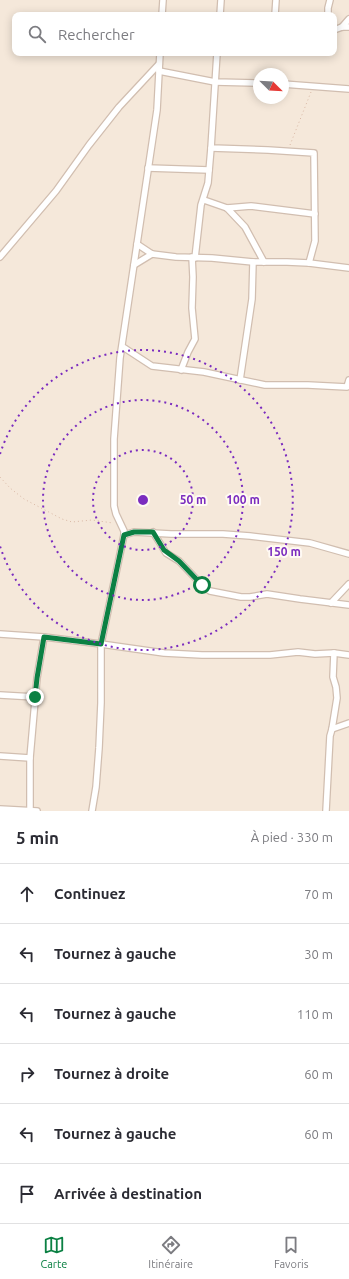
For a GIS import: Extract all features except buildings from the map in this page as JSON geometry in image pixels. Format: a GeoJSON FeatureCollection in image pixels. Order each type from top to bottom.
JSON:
{"type":"FeatureCollection","features":[{"type":"Feature","properties":{"kind":"street"},"geometry":{"type":"LineString","coordinates":[[162,12],[163,0]]}},
{"type":"Feature","properties":{"kind":"street"},"geometry":{"type":"LineString","coordinates":[[220,12],[221,0]]}},
{"type":"Feature","properties":{"kind":"street"},"geometry":{"type":"LineString","coordinates":[[274,12],[276,0]]}},
{"type":"Feature","properties":{"kind":"street"},"geometry":{"type":"LineString","coordinates":[[328,12],[330,0]]}},
{"type":"Feature","properties":{"kind":"street"},"geometry":{"type":"LineString","coordinates":[[337,28],[349,19]]}},
{"type":"Feature","properties":{"kind":"street"},"geometry":{"type":"LineString","coordinates":[[342,26],[349,28]]}},
{"type":"Feature","properties":{"kind":"street"},"geometry":{"type":"LineString","coordinates":[[92,811],[96,787],[99,748],[101,644],[124,535],[116,514],[113,498],[114,438],[120,358],[157,110],[160,56]]}},
{"type":"Feature","properties":{"kind":"street"},"geometry":{"type":"LineString","coordinates":[[181,370],[195,339],[192,308],[194,258],[201,205],[204,200],[208,183],[217,56]]}},
{"type":"Feature","properties":{"kind":"street"},"geometry":{"type":"LineString","coordinates":[[0,257],[56,191],[119,107],[159,64]]}},
{"type":"Feature","properties":{"kind":"street"},"geometry":{"type":"LineString","coordinates":[[159,72],[215,82],[253,83]]}},
{"type":"Feature","properties":{"kind":"street"},"geometry":{"type":"LineString","coordinates":[[289,84],[349,89]]}},
{"type":"Feature","properties":{"kind":"street"},"geometry":{"type":"LineString","coordinates":[[211,148],[314,153],[315,241],[309,263]]}},
{"type":"Feature","properties":{"kind":"street"},"geometry":{"type":"LineString","coordinates":[[148,168],[209,170]]}},
{"type":"Feature","properties":{"kind":"street"},"geometry":{"type":"LineString","coordinates":[[204,200],[227,208],[251,206],[315,214]]}},
{"type":"Feature","properties":{"kind":"street"},"geometry":{"type":"LineString","coordinates":[[227,208],[245,227],[264,262]]}},
{"type":"Feature","properties":{"kind":"street"},"geometry":{"type":"LineString","coordinates":[[137,244],[152,254],[176,257],[212,258],[253,262],[309,263],[349,268]]}},
{"type":"Feature","properties":{"kind":"street"},"geometry":{"type":"LineString","coordinates":[[134,265],[152,254]]}},
{"type":"Feature","properties":{"kind":"street"},"geometry":{"type":"LineString","coordinates":[[240,380],[252,299],[253,262]]}},
{"type":"Feature","properties":{"kind":"street"},"geometry":{"type":"LineString","coordinates":[[123,346],[152,366],[204,372],[265,386],[308,385],[348,387],[349,380]]}},
{"type":"Feature","properties":{"kind":"street"},"geometry":{"type":"LineString","coordinates":[[124,535],[134,532],[153,532],[171,534],[223,534],[250,536],[310,543],[349,554]]}},
{"type":"Feature","properties":{"kind":"street"},"geometry":{"type":"LineString","coordinates":[[153,532],[166,553],[179,561],[202,585],[210,591],[241,597],[267,594],[300,600],[349,605]]}},
{"type":"Feature","properties":{"kind":"street"},"geometry":{"type":"LineString","coordinates":[[331,603],[349,584]]}},
{"type":"Feature","properties":{"kind":"street"},"geometry":{"type":"LineString","coordinates":[[0,634],[44,637],[164,653],[202,655],[270,655],[298,652],[349,655]]}},
{"type":"Feature","properties":{"kind":"street"},"geometry":{"type":"LineString","coordinates":[[30,810],[30,758],[37,678],[44,637]]}},
{"type":"Feature","properties":{"kind":"street"},"geometry":{"type":"LineString","coordinates":[[326,811],[330,736],[337,698],[333,677],[334,653]]}},
{"type":"Feature","properties":{"kind":"street"},"geometry":{"type":"LineString","coordinates":[[0,695],[35,697]]}},
{"type":"Feature","properties":{"kind":"street"},"geometry":{"type":"LineString","coordinates":[[332,729],[349,723]]}},
{"type":"Feature","properties":{"kind":"street"},"geometry":{"type":"LineString","coordinates":[[0,756],[30,758]]}},
{"type":"Feature","properties":{"kind":"street"},"geometry":{"type":"LineString","coordinates":[[0,809],[37,811]]}},
{"type":"Feature","properties":{"kind":"path"},"geometry":{"type":"LineString","coordinates":[[287,151],[313,86]]}},
{"type":"Feature","properties":{"kind":"path"},"geometry":{"type":"LineString","coordinates":[[0,477],[10,488],[24,499],[62,519],[72,522],[92,520],[120,524]]}},
{"type":"Feature","properties":{"kind":"shaded area"},"geometry":{"type":"Polygon","coordinates":[[[0,0],[349,0],[349,811],[0,811],[0,0]]]}},
{"type":"Feature","properties":{"kind":"route"},"geometry":{"type":"LineString","coordinates":[[35,697],[44,637],[101,644],[124,535],[134,532],[153,532],[166,553],[179,561],[202,585]]}}]}
